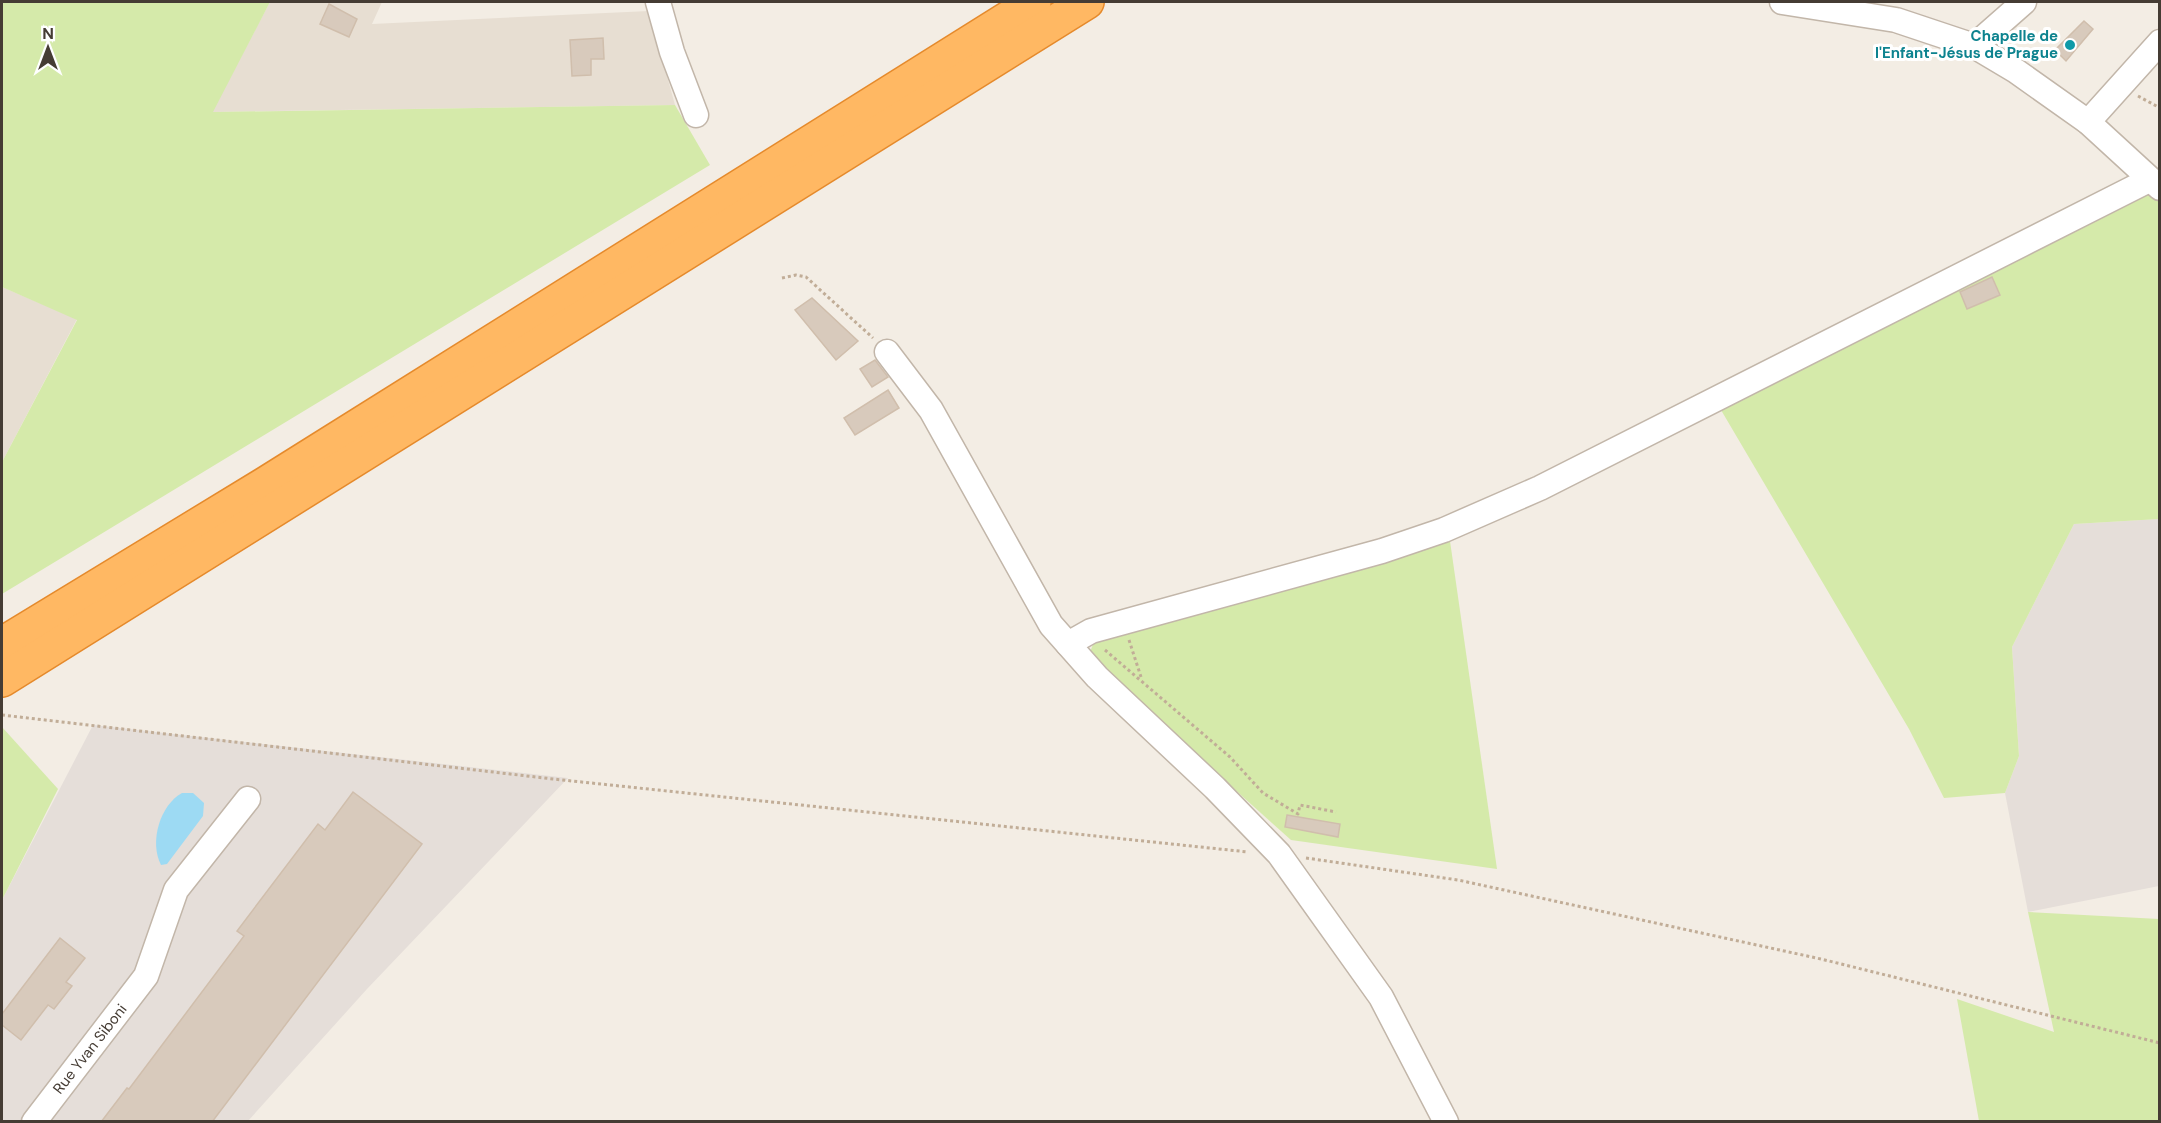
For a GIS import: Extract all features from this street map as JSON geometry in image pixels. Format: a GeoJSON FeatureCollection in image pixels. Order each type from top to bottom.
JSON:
{"type":"FeatureCollection","features":[{"type":"Feature","properties":{"kind":"highway"},"geometry":{"type":"LineString","coordinates":[[2,645],[265,484],[1034,2]]}},
{"type":"Feature","properties":{"kind":"highway"},"geometry":{"type":"LineString","coordinates":[[2,680],[1087,2]]}},
{"type":"Feature","properties":{"kind":"street"},"geometry":{"type":"LineString","coordinates":[[658,2],[672,52],[696,115]]}},
{"type":"Feature","properties":{"kind":"street"},"geometry":{"type":"LineString","coordinates":[[1068,644],[1091,632],[1123,622],[1382,550],[1444,530],[1540,488],[2154,184],[2088,122],[2016,71],[1974,46],[1896,20],[1782,2]]}},
{"type":"Feature","properties":{"kind":"street"},"geometry":{"type":"LineString","coordinates":[[1974,46],[2024,2]]}},
{"type":"Feature","properties":{"kind":"street"},"geometry":{"type":"LineString","coordinates":[[2088,122],[2160,42]]}},
{"type":"Feature","properties":{"kind":"street"},"geometry":{"type":"LineString","coordinates":[[887,352],[931,410],[1051,625],[1097,677],[1215,788],[1279,855],[1381,997],[1446,1122]]}},
{"type":"Feature","properties":{"kind":"street","name":"Rue Yvan Siboni"},"geometry":{"type":"LineString","coordinates":[[34,1122],[146,976],[176,890],[248,799]]}},
{"type":"Feature","properties":{"kind":"path"},"geometry":{"type":"LineString","coordinates":[[782,278],[796,275],[806,277],[887,352]]}},
{"type":"Feature","properties":{"kind":"path"},"geometry":{"type":"LineString","coordinates":[[1123,622],[1141,679]]}},
{"type":"Feature","properties":{"kind":"path"},"geometry":{"type":"LineString","coordinates":[[1105,650],[1230,757],[1263,793],[1298,814],[1300,805],[1336,812]]}},
{"type":"Feature","properties":{"kind":"path"},"geometry":{"type":"LineString","coordinates":[[2,715],[553,779],[1279,855],[1458,880],[1821,960],[2160,1043]]}},
{"type":"Feature","properties":{"kind":"shaded area"},"geometry":{"type":"Polygon","coordinates":[[[270,2],[382,2],[372,24],[649,11],[675,105],[212,112],[270,2]]]}},
{"type":"Feature","properties":{"kind":"shaded area"},"geometry":{"type":"Polygon","coordinates":[[[2,287],[77,319],[2,462],[2,287]]]}},
{"type":"Feature","properties":{"kind":"shaded area"},"geometry":{"type":"Polygon","coordinates":[[[2159,519],[2159,886],[2028,912],[2005,793],[2019,756],[2012,647],[2074,524],[2159,519]]]}},
{"type":"Feature","properties":{"kind":"shaded area"},"geometry":{"type":"Polygon","coordinates":[[[93,725],[568,778],[367,989],[248,1121],[2,1121],[2,900],[93,725]]]}},
{"type":"Feature","properties":{"kind":"green space"},"geometry":{"type":"Polygon","coordinates":[[[2,2],[270,2],[213,112],[675,105],[710,165],[2,594],[2,462],[77,320],[2,287],[2,2]]]}},
{"type":"Feature","properties":{"kind":"green space"},"geometry":{"type":"Polygon","coordinates":[[[2159,174],[2159,519],[2074,524],[2012,647],[2019,756],[2005,793],[1944,798],[1909,729],[1721,410],[2127,177],[2159,174]]]}},
{"type":"Feature","properties":{"kind":"green space"},"geometry":{"type":"Polygon","coordinates":[[[1450,541],[1497,869],[1291,840],[1125,691],[1090,652],[1094,642],[1106,635],[1450,541]]]}},
{"type":"Feature","properties":{"kind":"green space"},"geometry":{"type":"Polygon","coordinates":[[[2,727],[58,789],[2,900],[2,727]]]}},
{"type":"Feature","properties":{"kind":"green space"},"geometry":{"type":"Polygon","coordinates":[[[2028,912],[2159,919],[2159,1121],[1979,1121],[1957,999],[2054,1032],[2028,912]]]}},
{"type":"Feature","properties":{"kind":"water"},"geometry":{"type":"Polygon","coordinates":[[[182,793],[193,793],[204,803],[203,816],[167,864],[161,865],[156,846],[159,825],[168,806],[182,793]]]}},
{"type":"Feature","properties":{"kind":"building"},"geometry":{"type":"Polygon","coordinates":[[[329,4],[357,19],[349,37],[320,24],[329,4]]]}},
{"type":"Feature","properties":{"kind":"building","name":"Chapelle de l'Enfant-Jésus de Prague"},"geometry":{"type":"Polygon","coordinates":[[[2084,21],[2093,29],[2066,61],[2055,50],[2084,21]]]}},
{"type":"Feature","properties":{"kind":"building"},"geometry":{"type":"Polygon","coordinates":[[[603,38],[604,59],[591,59],[591,75],[572,76],[570,40],[603,38]]]}},
{"type":"Feature","properties":{"kind":"building"},"geometry":{"type":"Polygon","coordinates":[[[1992,277],[2000,295],[1967,309],[1960,292],[1992,277]]]}},
{"type":"Feature","properties":{"kind":"building"},"geometry":{"type":"Polygon","coordinates":[[[812,298],[858,341],[836,360],[795,310],[812,298]]]}},
{"type":"Feature","properties":{"kind":"building"},"geometry":{"type":"Polygon","coordinates":[[[875,360],[888,377],[872,387],[860,369],[875,360]]]}},
{"type":"Feature","properties":{"kind":"building"},"geometry":{"type":"Polygon","coordinates":[[[888,390],[899,408],[855,435],[844,418],[888,390]]]}},
{"type":"Feature","properties":{"kind":"building"},"geometry":{"type":"Polygon","coordinates":[[[353,792],[422,844],[212,1122],[101,1122],[127,1088],[129,1089],[244,936],[237,931],[318,824],[325,830],[353,792]]]}},
{"type":"Feature","properties":{"kind":"building"},"geometry":{"type":"Polygon","coordinates":[[[1287,815],[1340,824],[1338,837],[1285,827],[1287,815]]]}},
{"type":"Feature","properties":{"kind":"building"},"geometry":{"type":"Polygon","coordinates":[[[60,938],[85,958],[66,982],[72,986],[54,1009],[48,1005],[21,1040],[2,1025],[2,1014],[60,938]]]}},
{"type":"Feature","properties":{"kind":"place","name":"Chapelle de l'Enfant-Jésus de Prague"},"geometry":{"type":"Point","coordinates":[2070,45]}}]}
